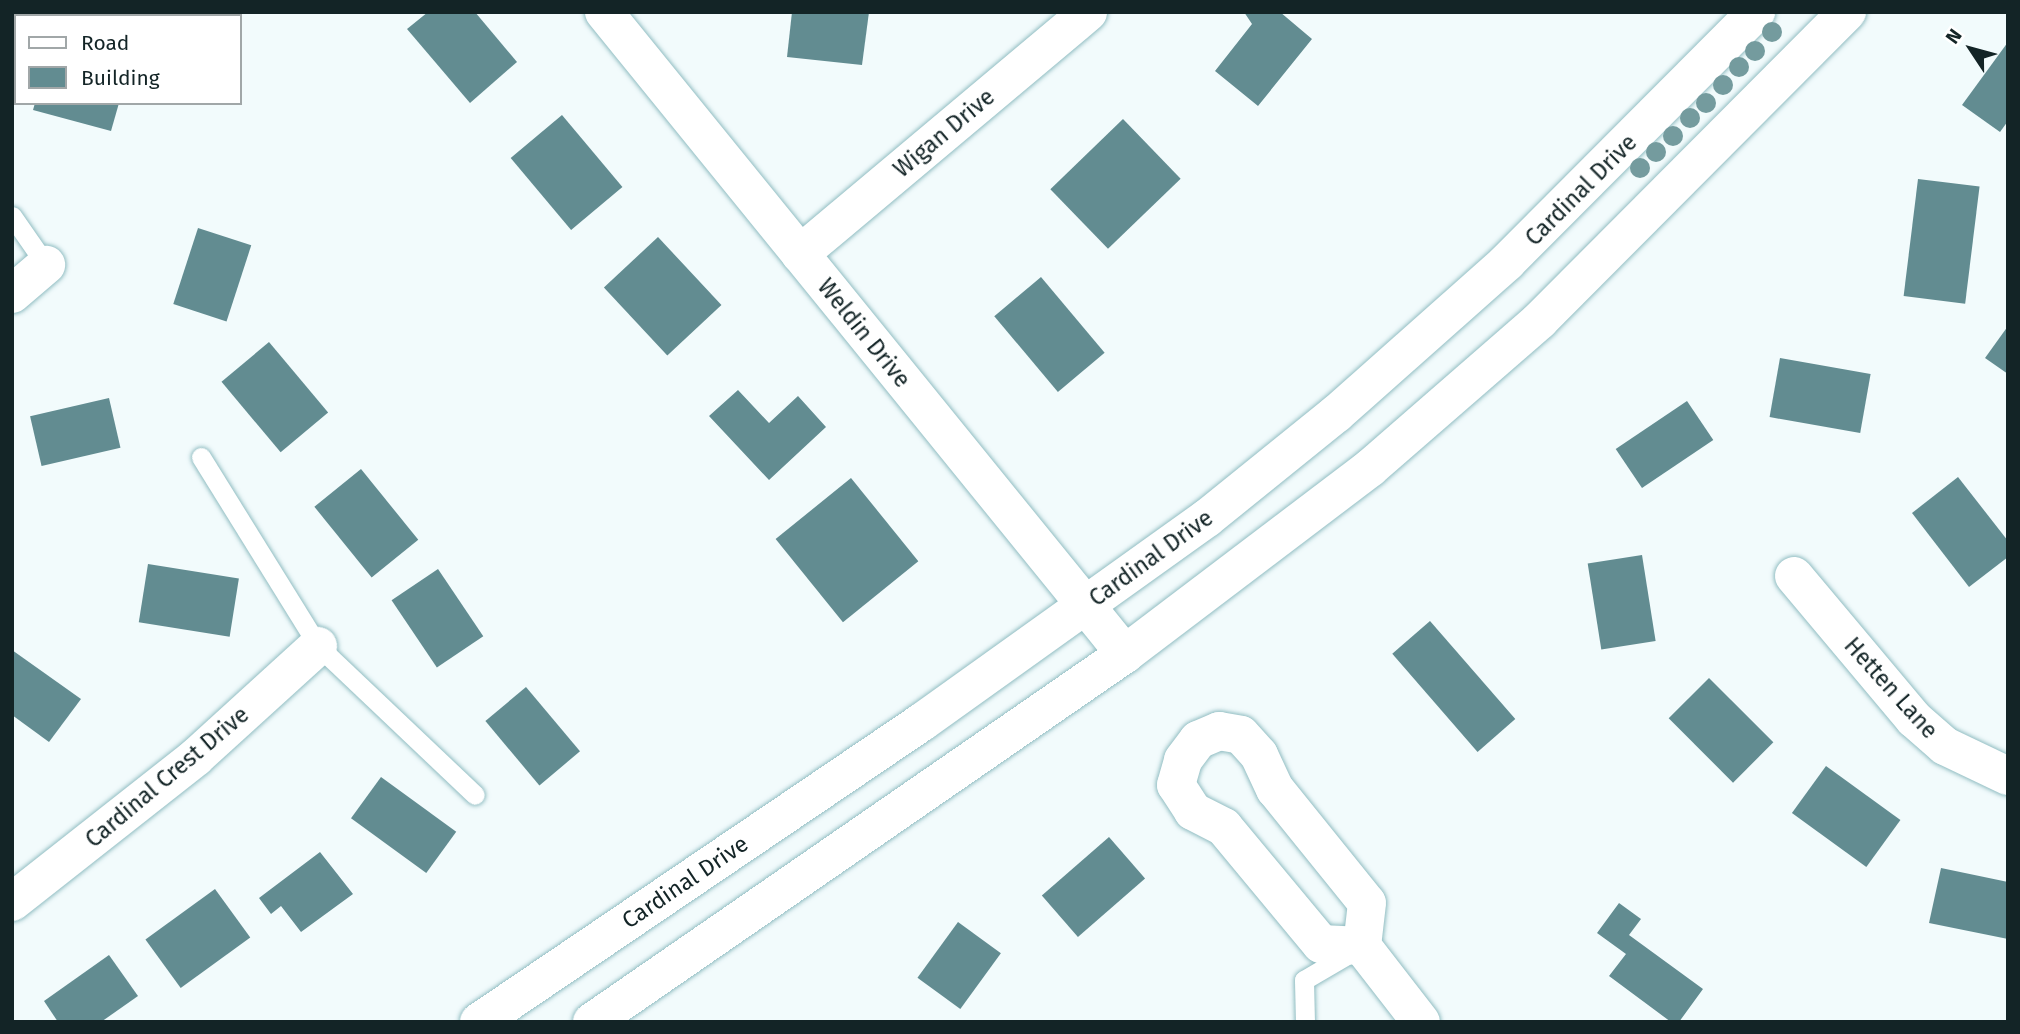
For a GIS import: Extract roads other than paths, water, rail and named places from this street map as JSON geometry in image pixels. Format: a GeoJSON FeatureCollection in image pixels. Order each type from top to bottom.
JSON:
{"type":"FeatureCollection","features":[{"type":"Feature","properties":{"kind":"main road","name":"Weldin Drive"},"geometry":{"type":"LineString","coordinates":[[604,12],[1125,654]]}},
{"type":"Feature","properties":{"kind":"main road","name":"Wigan Drive"},"geometry":{"type":"LineString","coordinates":[[800,254],[1088,12]]}},
{"type":"Feature","properties":{"kind":"main road","name":"Cardinal Drive"},"geometry":{"type":"LineString","coordinates":[[479,1022],[1086,606],[1325,422],[1507,262],[1756,12]]}},
{"type":"Feature","properties":{"kind":"main road"},"geometry":{"type":"LineString","coordinates":[[593,1022],[1125,654],[1370,468],[1540,320],[1847,12]]}},
{"type":"Feature","properties":{"kind":"main road"},"geometry":{"type":"LineString","coordinates":[[12,294],[46,265]]}},
{"type":"Feature","properties":{"kind":"main road","name":"Hetten Lane"},"geometry":{"type":"LineString","coordinates":[[1794,576],[1914,719],[1945,746],[2008,776]]}},
{"type":"Feature","properties":{"kind":"main road","name":"Cardinal Crest Drive"},"geometry":{"type":"LineString","coordinates":[[12,902],[196,757],[318,646]]}},
{"type":"Feature","properties":{"kind":"main road"},"geometry":{"type":"LineString","coordinates":[[1362,946],[1321,944],[1224,827],[1193,811],[1176,785],[1183,760],[1198,740],[1219,731],[1241,735],[1259,755],[1275,789],[1367,903],[1362,946],[1421,1022]]}},
{"type":"Feature","properties":{"kind":"lane"},"geometry":{"type":"LineString","coordinates":[[12,216],[46,265]]}},
{"type":"Feature","properties":{"kind":"lane"},"geometry":{"type":"LineString","coordinates":[[201,457],[318,646],[475,795]]}},
{"type":"Feature","properties":{"kind":"lane"},"geometry":{"type":"LineString","coordinates":[[1304,1022],[1304,980],[1362,946]]}}]}
